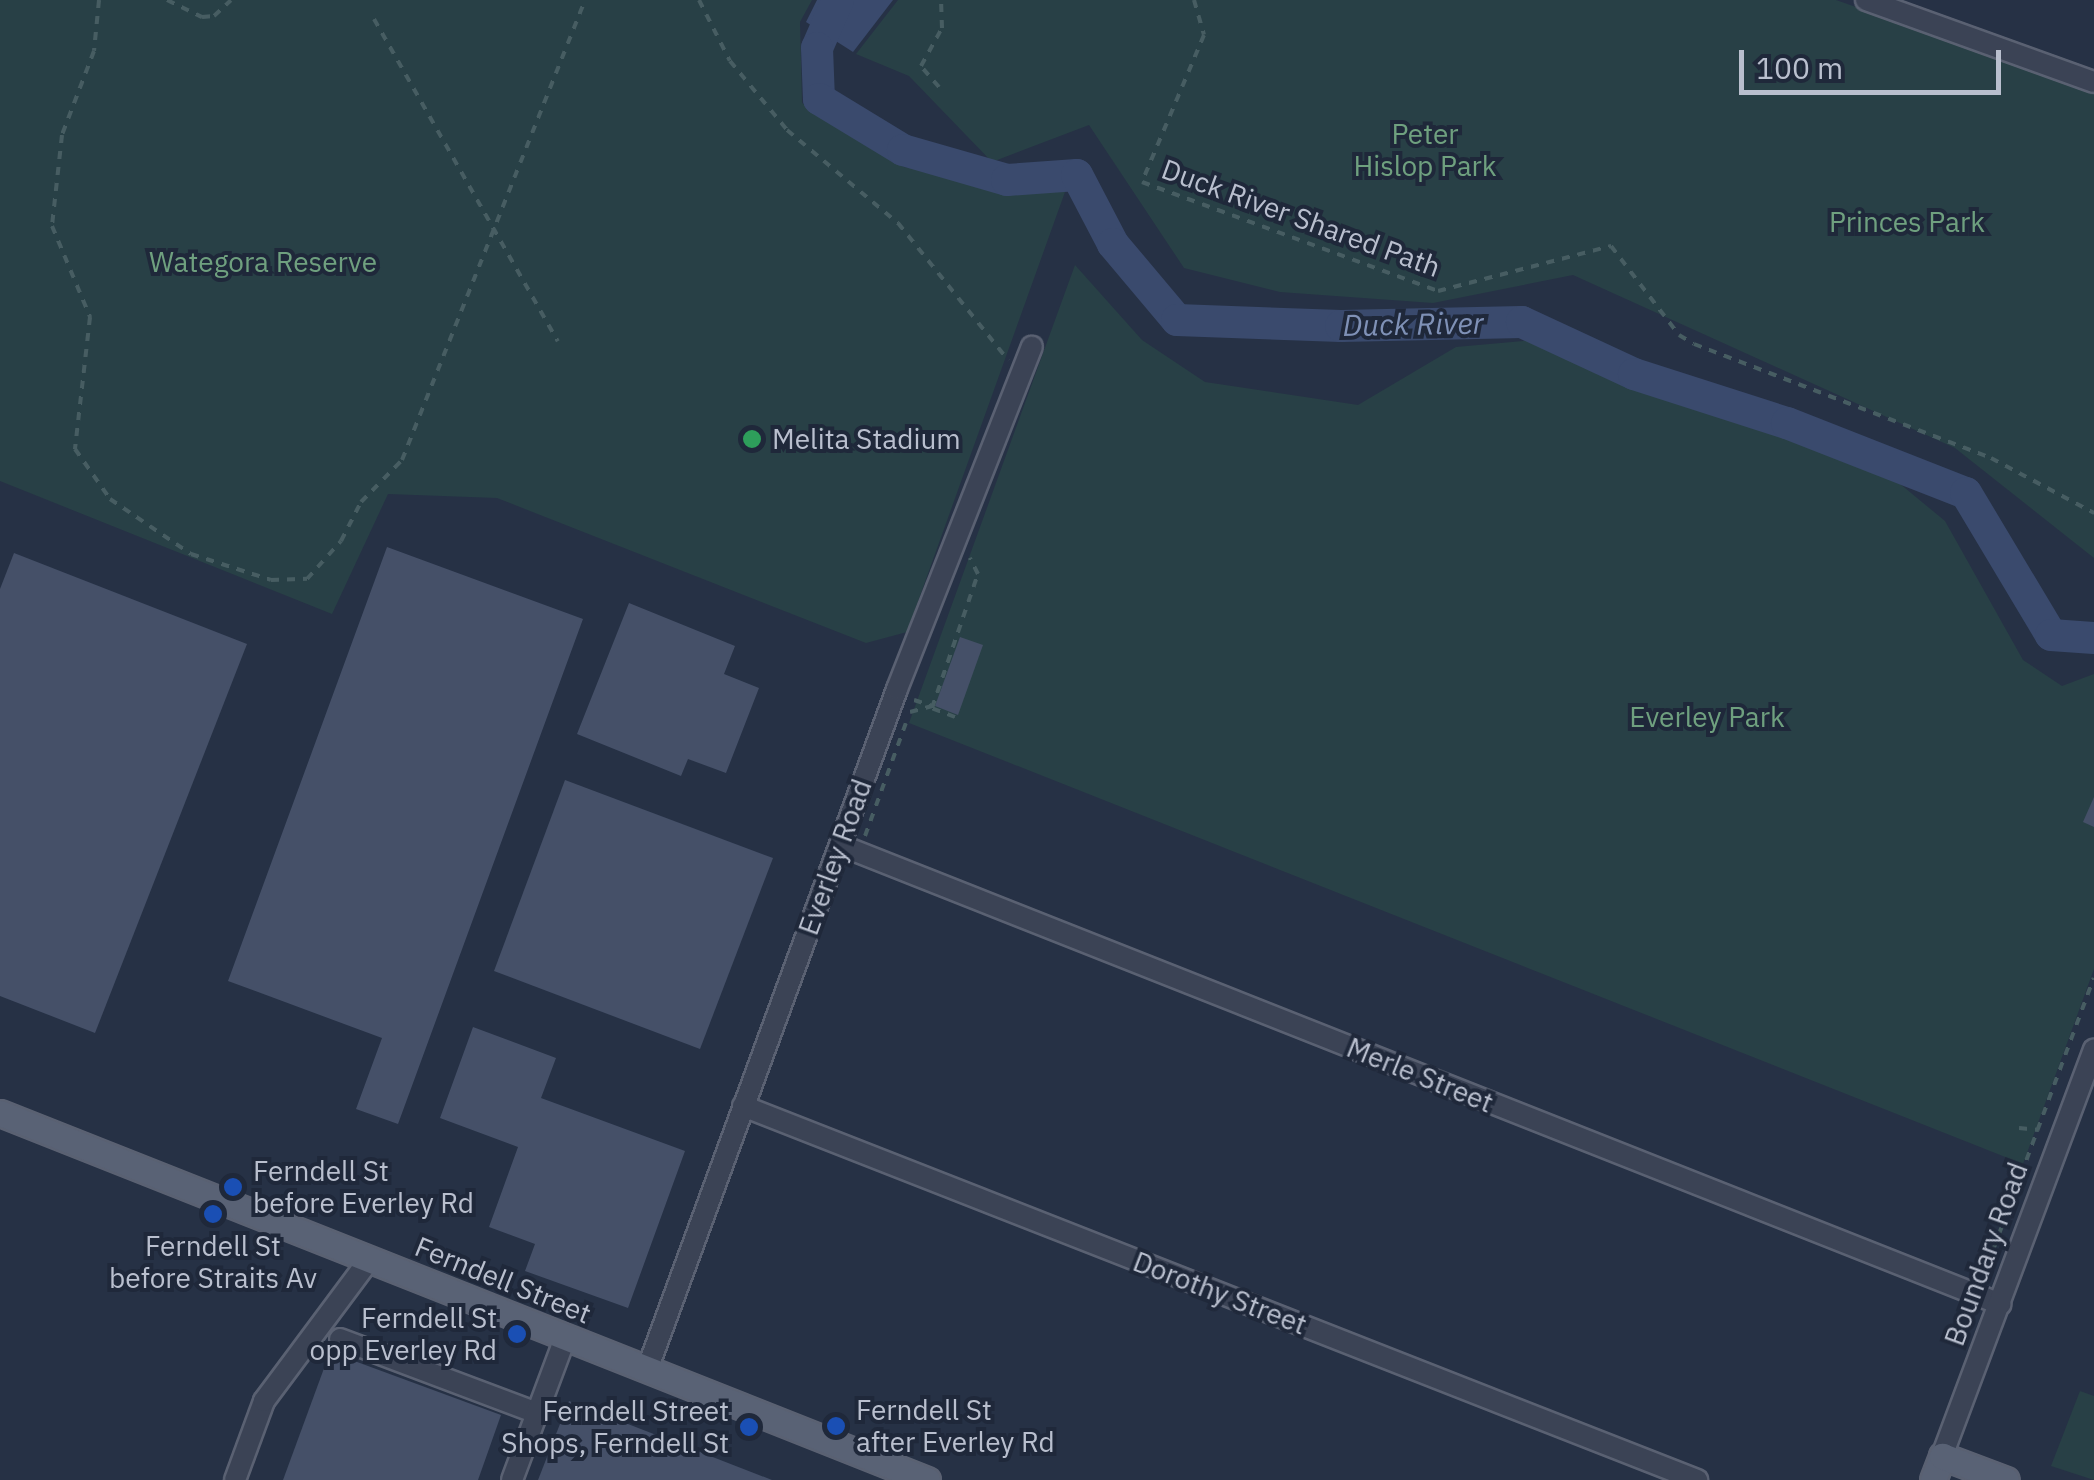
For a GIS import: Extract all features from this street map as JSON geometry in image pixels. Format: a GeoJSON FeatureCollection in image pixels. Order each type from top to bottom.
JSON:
{"type":"FeatureCollection","features":[{"type":"Feature","properties":{"kind":"main road","name":"Ferndell Street"},"geometry":{"type":"LineString","coordinates":[[0,1114],[927,1480]]}},
{"type":"Feature","properties":{"kind":"main road"},"geometry":{"type":"LineString","coordinates":[[1938,1468],[2006,1480]]}},
{"type":"Feature","properties":{"kind":"street"},"geometry":{"type":"LineString","coordinates":[[1866,0],[2094,82]]}},
{"type":"Feature","properties":{"kind":"street","name":"Everley Road"},"geometry":{"type":"LineString","coordinates":[[646,1370],[840,845],[1032,347]]}},
{"type":"Feature","properties":{"kind":"street","name":"Merle Street"},"geometry":{"type":"LineString","coordinates":[[840,845],[2000,1304]]}},
{"type":"Feature","properties":{"kind":"street","name":"Boundary Road"},"geometry":{"type":"LineString","coordinates":[[1938,1468],[2094,1050]]}},
{"type":"Feature","properties":{"kind":"street","name":"Dorothy Street"},"geometry":{"type":"LineString","coordinates":[[743,1106],[1698,1480]]}},
{"type":"Feature","properties":{"kind":"street"},"geometry":{"type":"LineString","coordinates":[[235,1480],[264,1401],[370,1259]]}},
{"type":"Feature","properties":{"kind":"street"},"geometry":{"type":"LineString","coordinates":[[512,1480],[566,1338]]}},
{"type":"Feature","properties":{"kind":"street"},"geometry":{"type":"LineString","coordinates":[[340,1339],[537,1413]]}},
{"type":"Feature","properties":{"kind":"path"},"geometry":{"type":"LineString","coordinates":[[99,0],[94,51],[62,135],[52,226],[90,318],[75,450],[110,499],[191,554],[271,580],[307,579],[341,541],[362,502],[402,460],[586,0]]}},
{"type":"Feature","properties":{"kind":"path"},"geometry":{"type":"LineString","coordinates":[[167,0],[202,17],[214,16],[231,0]]}},
{"type":"Feature","properties":{"kind":"path"},"geometry":{"type":"LineString","coordinates":[[699,0],[730,61],[788,130],[898,223],[1022,374]]}},
{"type":"Feature","properties":{"kind":"path"},"geometry":{"type":"LineString","coordinates":[[938,87],[921,66],[942,28],[941,0]]}},
{"type":"Feature","properties":{"kind":"path","name":"Duck River Shared Path"},"geometry":{"type":"LineString","coordinates":[[1194,0],[1204,35],[1142,182],[1438,291],[1611,246],[1679,335],[1694,344],[1991,458],[2094,513]]}},
{"type":"Feature","properties":{"kind":"path"},"geometry":{"type":"LineString","coordinates":[[374,19],[558,341]]}},
{"type":"Feature","properties":{"kind":"path"},"geometry":{"type":"LineString","coordinates":[[933,706],[978,574],[967,555],[953,549]]}},
{"type":"Feature","properties":{"kind":"path"},"geometry":{"type":"LineString","coordinates":[[864,842],[915,699],[955,717]]}},
{"type":"Feature","properties":{"kind":"path"},"geometry":{"type":"LineString","coordinates":[[910,712],[933,706]]}},
{"type":"Feature","properties":{"kind":"path"},"geometry":{"type":"LineString","coordinates":[[1982,1280],[2094,978]]}},
{"type":"Feature","properties":{"kind":"path"},"geometry":{"type":"LineString","coordinates":[[2019,1128],[2039,1130]]}},
{"type":"Feature","properties":{"kind":"green space","name":"Wategora Reserve"},"geometry":{"type":"Polygon","coordinates":[[[0,0],[812,0],[800,22],[802,103],[904,167],[1065,192],[907,632],[866,643],[497,498],[388,494],[332,614],[0,481],[0,0]]]}},
{"type":"Feature","properties":{"kind":"green space"},"geometry":{"type":"Polygon","coordinates":[[[898,0],[1836,0],[2094,91],[2094,558],[1955,448],[1573,275],[1433,303],[1280,292],[1184,268],[1089,125],[992,162],[909,76],[856,54],[898,0]]]}},
{"type":"Feature","properties":{"kind":"green space","name":"Everley Park"},"geometry":{"type":"Polygon","coordinates":[[[1075,265],[1142,340],[1205,382],[1358,405],[1456,347],[1579,336],[1662,390],[1769,412],[1769,424],[1842,436],[1945,521],[2023,660],[2062,686],[2094,674],[2094,969],[2023,1164],[909,723],[1075,265]]]}},
{"type":"Feature","properties":{"kind":"green space"},"geometry":{"type":"Polygon","coordinates":[[[2080,1391],[2094,1396],[2094,1480],[2051,1466],[2080,1391]]]}},
{"type":"Feature","properties":{"kind":"water"},"geometry":{"type":"Polygon","coordinates":[[[817,0],[893,0],[853,52],[806,22],[817,0]]]}},
{"type":"Feature","properties":{"kind":"building"},"geometry":{"type":"Polygon","coordinates":[[[387,547],[583,619],[398,1124],[356,1109],[382,1038],[228,981],[387,547]]]}},
{"type":"Feature","properties":{"kind":"building"},"geometry":{"type":"Polygon","coordinates":[[[14,553],[247,644],[95,1033],[0,996],[0,589],[14,553]]]}},
{"type":"Feature","properties":{"kind":"building"},"geometry":{"type":"Polygon","coordinates":[[[629,603],[735,646],[724,674],[759,688],[726,773],[688,759],[681,776],[577,734],[629,603]]]}},
{"type":"Feature","properties":{"kind":"building"},"geometry":{"type":"Polygon","coordinates":[[[960,637],[983,645],[958,715],[935,706],[960,637]]]}},
{"type":"Feature","properties":{"kind":"building"},"geometry":{"type":"Polygon","coordinates":[[[565,780],[773,858],[700,1049],[494,971],[565,780]]]}},
{"type":"Feature","properties":{"kind":"building"},"geometry":{"type":"Polygon","coordinates":[[[2094,797],[2094,827],[2083,822],[2094,797]]]}},
{"type":"Feature","properties":{"kind":"building"},"geometry":{"type":"Polygon","coordinates":[[[473,1027],[556,1058],[541,1098],[685,1151],[628,1308],[525,1271],[535,1244],[489,1227],[518,1147],[440,1118],[473,1027]]]}},
{"type":"Feature","properties":{"kind":"building"},"geometry":{"type":"Polygon","coordinates":[[[330,1352],[501,1415],[478,1480],[283,1480],[330,1352]]]}},
{"type":"Feature","properties":{"kind":"building"},"geometry":{"type":"Polygon","coordinates":[[[569,1401],[772,1480],[538,1480],[569,1401]]]}},
{"type":"Feature","properties":{"kind":"waterway","name":"Duck River"},"geometry":{"type":"LineString","coordinates":[[838,0],[817,48],[819,99],[903,150],[1007,180],[1077,175],[1113,244],[1177,320],[1341,326],[1522,322],[1634,374],[1787,423],[1966,493],[2051,635],[2094,638]]}},
{"type":"Feature","properties":{"kind":"place","name":"Melita Stadium"},"geometry":{"type":"Point","coordinates":[752,439]}},
{"type":"Feature","properties":{"kind":"place","name":"Ferndell St before Everley Rd"},"geometry":{"type":"Point","coordinates":[233,1187]}},
{"type":"Feature","properties":{"kind":"place","name":"Ferndell St before Straits Av"},"geometry":{"type":"Point","coordinates":[213,1214]}},
{"type":"Feature","properties":{"kind":"place","name":"Ferndell St opp Everley Rd"},"geometry":{"type":"Point","coordinates":[517,1334]}},
{"type":"Feature","properties":{"kind":"place","name":"Ferndell St after Everley Rd"},"geometry":{"type":"Point","coordinates":[836,1426]}},
{"type":"Feature","properties":{"kind":"place","name":"Ferndell Street Shops, Ferndell St"},"geometry":{"type":"Point","coordinates":[749,1427]}},
{"type":"Feature","properties":{"kind":"park label","name":"Peter Hislop Park"},"geometry":{"type":"Point","coordinates":[1425,150]}},
{"type":"Feature","properties":{"kind":"park label","name":"Princes Park"},"geometry":{"type":"Point","coordinates":[1907,222]}}]}
